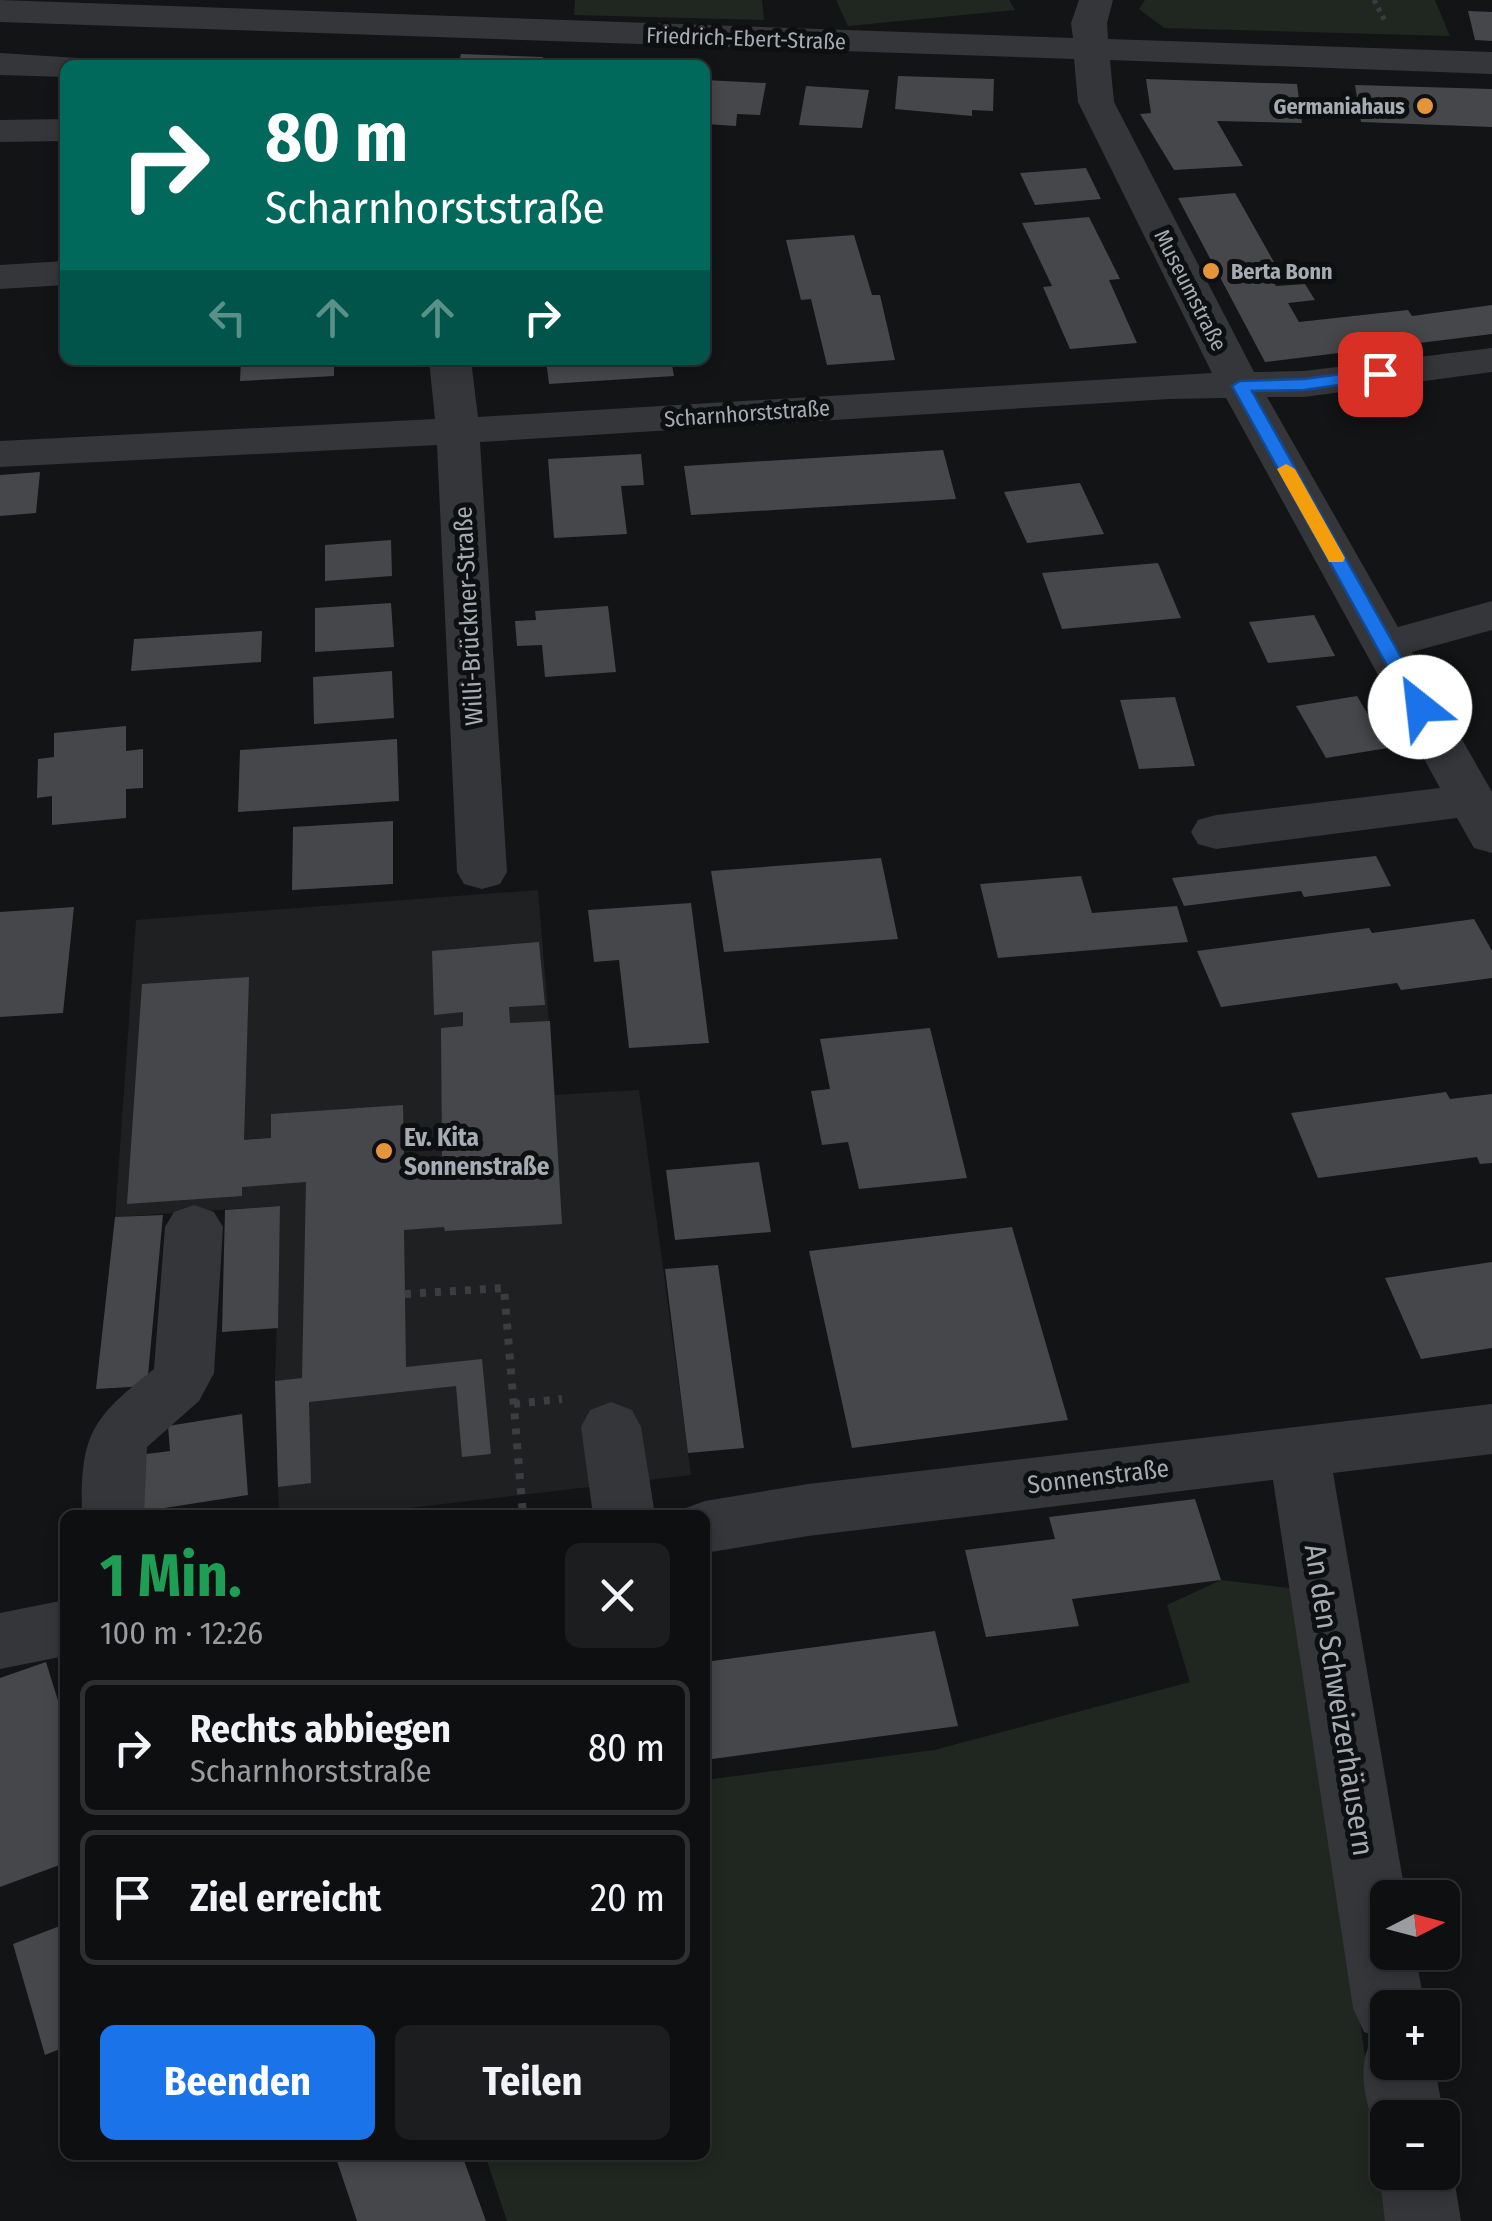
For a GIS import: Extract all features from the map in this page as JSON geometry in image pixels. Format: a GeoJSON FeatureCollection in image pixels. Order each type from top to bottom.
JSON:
{"type":"FeatureCollection","features":[{"type":"Feature","properties":{"kind":"street","name":"Museumstraße"},"geometry":{"type":"LineString","coordinates":[[1096,0],[1089,23],[1096,102],[1240,386],[1482,818]]}},
{"type":"Feature","properties":{"kind":"street","name":"Friedrich-Ebert-Straße"},"geometry":{"type":"LineString","coordinates":[[0,11],[390,12],[1090,50],[1492,63]]}},
{"type":"Feature","properties":{"kind":"street"},"geometry":{"type":"LineString","coordinates":[[390,12],[395,60]]}},
{"type":"Feature","properties":{"kind":"street"},"geometry":{"type":"LineString","coordinates":[[0,64],[60,66]]}},
{"type":"Feature","properties":{"kind":"street"},"geometry":{"type":"LineString","coordinates":[[0,131],[60,130]]}},
{"type":"Feature","properties":{"kind":"street"},"geometry":{"type":"LineString","coordinates":[[0,277],[60,274]]}},
{"type":"Feature","properties":{"kind":"street","name":"Scharnhorststraße"},"geometry":{"type":"LineString","coordinates":[[0,454],[458,431],[1169,386],[1304,384],[1492,360]]}},
{"type":"Feature","properties":{"kind":"street","name":"Willi-Brückner-Straße"},"geometry":{"type":"LineString","coordinates":[[451,365],[458,431],[482,872]]}},
{"type":"Feature","properties":{"kind":"street"},"geometry":{"type":"LineString","coordinates":[[1384,645],[1492,615]]}},
{"type":"Feature","properties":{"kind":"street"},"geometry":{"type":"LineString","coordinates":[[1216,832],[1482,818]]}},
{"type":"Feature","properties":{"kind":"street"},"geometry":{"type":"LineString","coordinates":[[114,1510],[111,1459],[116,1440],[178,1384],[184,1373],[194,1228]]}},
{"type":"Feature","properties":{"kind":"street"},"geometry":{"type":"LineString","coordinates":[[612,1426],[623,1510]]}},
{"type":"Feature","properties":{"kind":"street","name":"Sonnenstraße"},"geometry":{"type":"LineString","coordinates":[[710,1525],[808,1510],[1492,1429]]}},
{"type":"Feature","properties":{"kind":"street","name":"An den Schweizerhäusern"},"geometry":{"type":"LineString","coordinates":[[1299,1452],[1386,1990]]}},
{"type":"Feature","properties":{"kind":"street"},"geometry":{"type":"LineString","coordinates":[[0,1641],[60,1629]]}},
{"type":"Feature","properties":{"kind":"street"},"geometry":{"type":"LineString","coordinates":[[1419,2190],[1424,2221]]}},
{"type":"Feature","properties":{"kind":"path"},"geometry":{"type":"LineString","coordinates":[[405,1294],[504,1288],[523,1510]]}},
{"type":"Feature","properties":{"kind":"shaded area"},"geometry":{"type":"Polygon","coordinates":[[[575,0],[762,0],[764,20],[574,15],[575,0]]]}},
{"type":"Feature","properties":{"kind":"shaded area"},"geometry":{"type":"Polygon","coordinates":[[[836,0],[1009,0],[1015,10],[848,26],[836,0]]]}},
{"type":"Feature","properties":{"kind":"shaded area"},"geometry":{"type":"Polygon","coordinates":[[[1145,0],[1435,0],[1450,36],[1164,28],[1139,9],[1145,0]]]}},
{"type":"Feature","properties":{"kind":"shaded area","name":"Ev. Kita Sonnenstraße"},"geometry":{"type":"Polygon","coordinates":[[[538,890],[555,1095],[639,1090],[691,1475],[392,1510],[279,1510],[275,1381],[280,1206],[115,1217],[136,920],[538,890]]]}},
{"type":"Feature","properties":{"kind":"shaded area"},"geometry":{"type":"Polygon","coordinates":[[[1221,1580],[1297,1589],[1371,2100],[1370,2190],[1384,2190],[1389,2221],[507,2221],[487,2160],[710,2160],[710,1779],[934,1750],[1190,1682],[1167,1605],[1221,1580]]]}},
{"type":"Feature","properties":{"kind":"building"},"geometry":{"type":"Polygon","coordinates":[[[1468,11],[1492,12],[1492,41],[1475,40],[1468,11]]]}},
{"type":"Feature","properties":{"kind":"building"},"geometry":{"type":"Polygon","coordinates":[[[461,54],[543,57],[542,60],[459,60],[461,54]]]}},
{"type":"Feature","properties":{"kind":"building"},"geometry":{"type":"Polygon","coordinates":[[[898,76],[994,79],[993,111],[972,110],[972,116],[895,109],[898,76]]]}},
{"type":"Feature","properties":{"kind":"building"},"geometry":{"type":"Polygon","coordinates":[[[1146,79],[1297,84],[1302,123],[1217,121],[1243,166],[1174,170],[1140,114],[1151,113],[1146,79]]]}},
{"type":"Feature","properties":{"kind":"building"},"geometry":{"type":"Polygon","coordinates":[[[710,80],[766,83],[760,115],[737,114],[736,126],[710,124],[710,80]]]}},
{"type":"Feature","properties":{"kind":"building","name":"Germaniahaus"},"geometry":{"type":"Polygon","coordinates":[[[1355,85],[1492,89],[1492,127],[1361,122],[1355,85]]]}},
{"type":"Feature","properties":{"kind":"building"},"geometry":{"type":"Polygon","coordinates":[[[806,86],[869,90],[862,128],[799,125],[806,86]]]}},
{"type":"Feature","properties":{"kind":"building"},"geometry":{"type":"Polygon","coordinates":[[[1086,168],[1101,199],[1035,205],[1020,173],[1086,168]]]}},
{"type":"Feature","properties":{"kind":"building"},"geometry":{"type":"Polygon","coordinates":[[[1235,193],[1274,262],[1263,263],[1276,286],[1305,284],[1315,300],[1288,303],[1299,322],[1408,310],[1412,316],[1492,305],[1492,334],[1265,362],[1178,198],[1235,193]]]}},
{"type":"Feature","properties":{"kind":"building"},"geometry":{"type":"Polygon","coordinates":[[[1089,217],[1120,279],[1109,280],[1137,343],[1070,349],[1043,287],[1052,286],[1022,223],[1089,217]]]}},
{"type":"Feature","properties":{"kind":"building"},"geometry":{"type":"Polygon","coordinates":[[[854,235],[872,295],[880,295],[895,360],[827,365],[811,299],[801,300],[786,240],[854,235]]]}},
{"type":"Feature","properties":{"kind":"building"},"geometry":{"type":"Polygon","coordinates":[[[241,365],[334,365],[334,376],[240,381],[241,365]]]}},
{"type":"Feature","properties":{"kind":"building"},"geometry":{"type":"Polygon","coordinates":[[[547,365],[672,365],[674,376],[549,384],[547,365]]]}},
{"type":"Feature","properties":{"kind":"building"},"geometry":{"type":"Polygon","coordinates":[[[943,450],[956,499],[691,515],[684,466],[943,450]]]}},
{"type":"Feature","properties":{"kind":"building"},"geometry":{"type":"Polygon","coordinates":[[[641,454],[644,485],[621,486],[627,534],[554,538],[548,459],[641,454]]]}},
{"type":"Feature","properties":{"kind":"building"},"geometry":{"type":"Polygon","coordinates":[[[40,472],[36,513],[0,516],[0,475],[40,472]]]}},
{"type":"Feature","properties":{"kind":"building"},"geometry":{"type":"Polygon","coordinates":[[[1080,483],[1104,534],[1027,543],[1004,492],[1080,483]]]}},
{"type":"Feature","properties":{"kind":"building"},"geometry":{"type":"Polygon","coordinates":[[[391,540],[392,576],[325,581],[325,545],[391,540]]]}},
{"type":"Feature","properties":{"kind":"building"},"geometry":{"type":"Polygon","coordinates":[[[1158,563],[1181,618],[1062,629],[1042,573],[1158,563]]]}},
{"type":"Feature","properties":{"kind":"building"},"geometry":{"type":"Polygon","coordinates":[[[391,603],[394,647],[315,652],[315,608],[391,603]]]}},
{"type":"Feature","properties":{"kind":"building"},"geometry":{"type":"Polygon","coordinates":[[[608,606],[616,672],[545,677],[542,645],[517,646],[515,621],[536,620],[535,611],[608,606]]]}},
{"type":"Feature","properties":{"kind":"building"},"geometry":{"type":"Polygon","coordinates":[[[1314,615],[1335,656],[1268,663],[1249,622],[1314,615]]]}},
{"type":"Feature","properties":{"kind":"building"},"geometry":{"type":"Polygon","coordinates":[[[262,631],[261,662],[131,671],[134,639],[262,631]]]}},
{"type":"Feature","properties":{"kind":"building"},"geometry":{"type":"Polygon","coordinates":[[[392,671],[394,718],[314,724],[313,677],[392,671]]]}},
{"type":"Feature","properties":{"kind":"building"},"geometry":{"type":"Polygon","coordinates":[[[1357,696],[1388,748],[1326,758],[1296,706],[1357,696]]]}},
{"type":"Feature","properties":{"kind":"building"},"geometry":{"type":"Polygon","coordinates":[[[1175,697],[1195,766],[1139,769],[1120,700],[1175,697]]]}},
{"type":"Feature","properties":{"kind":"building"},"geometry":{"type":"Polygon","coordinates":[[[126,726],[126,751],[143,749],[143,788],[126,789],[126,818],[52,825],[52,796],[37,798],[38,759],[54,757],[54,733],[126,726]]]}},
{"type":"Feature","properties":{"kind":"building"},"geometry":{"type":"Polygon","coordinates":[[[397,739],[399,801],[238,812],[240,750],[397,739]]]}},
{"type":"Feature","properties":{"kind":"building"},"geometry":{"type":"Polygon","coordinates":[[[393,821],[393,884],[292,890],[293,827],[393,821]]]}},
{"type":"Feature","properties":{"kind":"building"},"geometry":{"type":"Polygon","coordinates":[[[1376,856],[1391,886],[1304,897],[1301,891],[1184,906],[1172,878],[1376,856]]]}},
{"type":"Feature","properties":{"kind":"building"},"geometry":{"type":"Polygon","coordinates":[[[881,858],[898,939],[724,952],[711,871],[881,858]]]}},
{"type":"Feature","properties":{"kind":"building"},"geometry":{"type":"Polygon","coordinates":[[[1081,876],[1092,913],[1177,906],[1188,942],[998,958],[980,884],[1081,876]]]}},
{"type":"Feature","properties":{"kind":"building"},"geometry":{"type":"Polygon","coordinates":[[[691,903],[709,1043],[629,1048],[619,960],[594,962],[588,910],[691,903]]]}},
{"type":"Feature","properties":{"kind":"building"},"geometry":{"type":"Polygon","coordinates":[[[74,907],[63,1013],[0,1017],[0,912],[74,907]]]}},
{"type":"Feature","properties":{"kind":"building"},"geometry":{"type":"Polygon","coordinates":[[[1474,919],[1492,951],[1492,978],[1401,990],[1397,983],[1221,1007],[1197,951],[1369,928],[1372,933],[1474,919]]]}},
{"type":"Feature","properties":{"kind":"building"},"geometry":{"type":"Polygon","coordinates":[[[539,942],[545,1005],[509,1007],[510,1023],[550,1021],[562,1224],[404,1230],[406,1367],[482,1359],[491,1454],[462,1457],[456,1386],[309,1402],[311,1483],[278,1487],[275,1381],[302,1378],[306,1182],[242,1187],[242,1196],[127,1204],[142,984],[249,977],[244,1140],[271,1138],[271,1114],[403,1105],[404,1158],[442,1156],[441,1028],[463,1026],[463,1012],[434,1015],[432,951],[539,942]]]}},
{"type":"Feature","properties":{"kind":"building"},"geometry":{"type":"Polygon","coordinates":[[[930,1028],[967,1178],[859,1189],[848,1142],[822,1145],[811,1091],[830,1089],[820,1039],[930,1028]]]}},
{"type":"Feature","properties":{"kind":"building"},"geometry":{"type":"Polygon","coordinates":[[[1446,1092],[1450,1099],[1492,1094],[1492,1163],[1480,1164],[1477,1157],[1318,1178],[1291,1113],[1446,1092]]]}},
{"type":"Feature","properties":{"kind":"building"},"geometry":{"type":"Polygon","coordinates":[[[759,1162],[771,1232],[675,1240],[666,1170],[759,1162]]]}},
{"type":"Feature","properties":{"kind":"building"},"geometry":{"type":"Polygon","coordinates":[[[280,1206],[278,1328],[222,1332],[225,1210],[280,1206]]]}},
{"type":"Feature","properties":{"kind":"building"},"geometry":{"type":"Polygon","coordinates":[[[163,1215],[147,1386],[96,1389],[115,1217],[163,1215]]]}},
{"type":"Feature","properties":{"kind":"building"},"geometry":{"type":"Polygon","coordinates":[[[1012,1227],[1068,1420],[852,1448],[809,1251],[1012,1227]]]}},
{"type":"Feature","properties":{"kind":"building"},"geometry":{"type":"Polygon","coordinates":[[[1492,1262],[1492,1348],[1421,1359],[1385,1278],[1492,1262]]]}},
{"type":"Feature","properties":{"kind":"building"},"geometry":{"type":"Polygon","coordinates":[[[718,1265],[744,1448],[688,1453],[665,1269],[718,1265]]]}},
{"type":"Feature","properties":{"kind":"building"},"geometry":{"type":"Polygon","coordinates":[[[242,1414],[248,1495],[152,1510],[126,1510],[123,1457],[170,1451],[168,1426],[242,1414]]]}},
{"type":"Feature","properties":{"kind":"building"},"geometry":{"type":"Polygon","coordinates":[[[1195,1499],[1221,1580],[1072,1599],[1079,1626],[986,1637],[965,1550],[1055,1539],[1049,1517],[1195,1499]]]}},
{"type":"Feature","properties":{"kind":"building"},"geometry":{"type":"Polygon","coordinates":[[[935,1631],[958,1726],[710,1759],[710,1661],[935,1631]]]}},
{"type":"Feature","properties":{"kind":"building"},"geometry":{"type":"Polygon","coordinates":[[[46,1662],[60,1707],[60,1865],[0,1887],[0,1678],[46,1662]]]}},
{"type":"Feature","properties":{"kind":"building"},"geometry":{"type":"Polygon","coordinates":[[[60,1926],[60,2049],[45,2055],[13,1944],[60,1926]]]}},
{"type":"Feature","properties":{"kind":"building"},"geometry":{"type":"Polygon","coordinates":[[[337,2160],[464,2160],[486,2221],[357,2221],[337,2160]]]}},
{"type":"Feature","properties":{"kind":"slow traffic"},"geometry":{"type":"LineString","coordinates":[[1286,469],[1336,558]]}},
{"type":"Feature","properties":{"kind":"place","name":"Germaniahaus"},"geometry":{"type":"Point","coordinates":[1425,106]}},
{"type":"Feature","properties":{"kind":"place","name":"Berta Bonn"},"geometry":{"type":"Point","coordinates":[1211,271]}},
{"type":"Feature","properties":{"kind":"place","name":"Ev. Kita Sonnenstraße"},"geometry":{"type":"Point","coordinates":[384,1151]}},
{"type":"Feature","properties":{"kind":"route"},"geometry":{"type":"LineString","coordinates":[[1380,374],[1304,384],[1240,386],[1420,707]]}}]}
